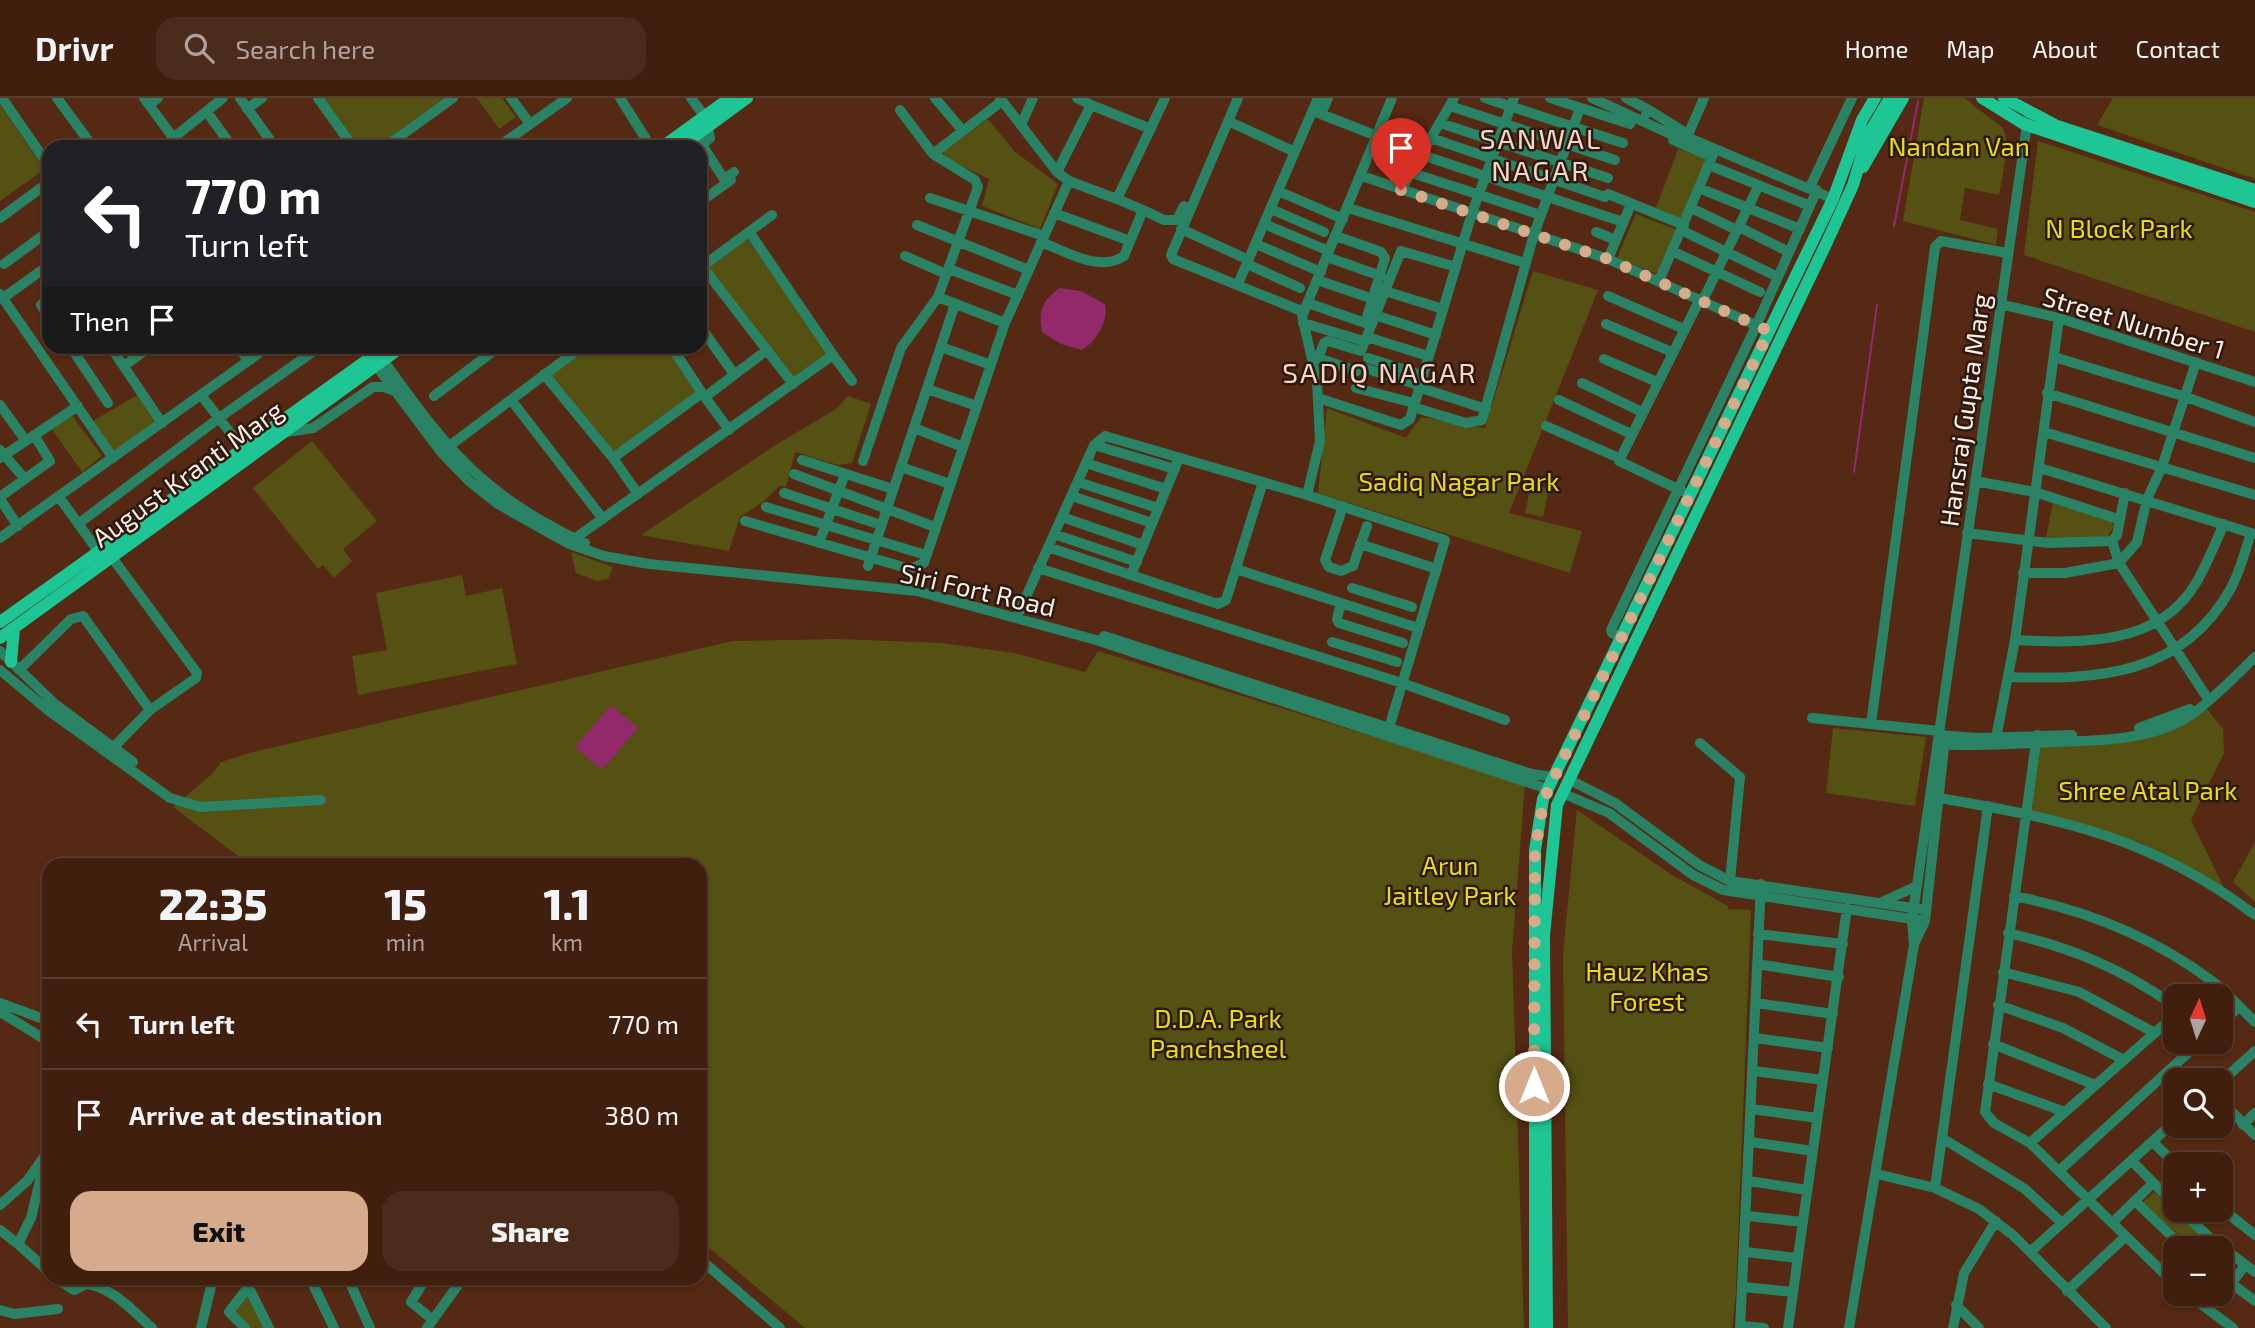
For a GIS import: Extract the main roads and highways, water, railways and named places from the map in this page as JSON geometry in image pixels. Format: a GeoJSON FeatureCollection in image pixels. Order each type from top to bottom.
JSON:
{"type":"FeatureCollection","features":[{"type":"Feature","properties":{"kind":"main road"},"geometry":{"type":"LineString","coordinates":[[702,140],[730,98]]}},
{"type":"Feature","properties":{"kind":"main road"},"geometry":{"type":"LineString","coordinates":[[678,140],[708,127],[747,98]]}},
{"type":"Feature","properties":{"kind":"main road"},"geometry":{"type":"LineString","coordinates":[[1535,1328],[1536,842],[1551,783],[1692,496],[1763,327],[1833,198],[1863,120],[1875,98]]}},
{"type":"Feature","properties":{"kind":"main road"},"geometry":{"type":"LineString","coordinates":[[1853,185],[1868,135],[1890,98]]}},
{"type":"Feature","properties":{"kind":"main road"},"geometry":{"type":"LineString","coordinates":[[1546,1328],[1544,935],[1557,805],[1853,185],[1903,98]]}},
{"type":"Feature","properties":{"kind":"main road"},"geometry":{"type":"LineString","coordinates":[[1982,98],[2027,119],[2255,202]]}},
{"type":"Feature","properties":{"kind":"main road"},"geometry":{"type":"LineString","coordinates":[[2004,98],[2027,119],[2057,126],[2255,190]]}},
{"type":"Feature","properties":{"kind":"main road","name":"August Kranti Marg"},"geometry":{"type":"LineString","coordinates":[[0,638],[283,432],[379,357]]}},
{"type":"Feature","properties":{"kind":"main road","name":"August Kranti Marg"},"geometry":{"type":"LineString","coordinates":[[0,622],[242,448],[379,357]]}},
{"type":"Feature","properties":{"kind":"main road"},"geometry":{"type":"LineString","coordinates":[[10,667],[14,628]]}},
{"type":"Feature","properties":{"kind":"main road"},"geometry":{"type":"LineString","coordinates":[[1536,842],[1538,850],[1543,852],[1552,845]]}},
{"type":"Feature","properties":{"kind":"waterway"},"geometry":{"type":"LineString","coordinates":[[1894,226],[1918,101]]}},
{"type":"Feature","properties":{"kind":"waterway"},"geometry":{"type":"LineString","coordinates":[[1854,472],[1877,305]]}},
{"type":"Feature","properties":{"kind":"district","name":"SANWAL NAGAR"},"geometry":{"type":"Point","coordinates":[1541,154]}},
{"type":"Feature","properties":{"kind":"district","name":"SADIQ NAGAR"},"geometry":{"type":"Point","coordinates":[1380,372]}},
{"type":"Feature","properties":{"kind":"park label","name":"Nandan Van"},"geometry":{"type":"Point","coordinates":[1959,145]}},
{"type":"Feature","properties":{"kind":"park label","name":"N Block Park"},"geometry":{"type":"Point","coordinates":[2119,227]}},
{"type":"Feature","properties":{"kind":"park label","name":"Sadiq Nagar Park"},"geometry":{"type":"Point","coordinates":[1459,480]}},
{"type":"Feature","properties":{"kind":"park label","name":"Shree Atal Park"},"geometry":{"type":"Point","coordinates":[2148,789]}},
{"type":"Feature","properties":{"kind":"park label","name":"Arun Jaitley Park"},"geometry":{"type":"Point","coordinates":[1450,879]}},
{"type":"Feature","properties":{"kind":"park label","name":"Hauz Khas Forest"},"geometry":{"type":"Point","coordinates":[1647,984]}},
{"type":"Feature","properties":{"kind":"park label","name":"D.D.A. Park Panchsheel"},"geometry":{"type":"Point","coordinates":[1218,1032]}}]}
